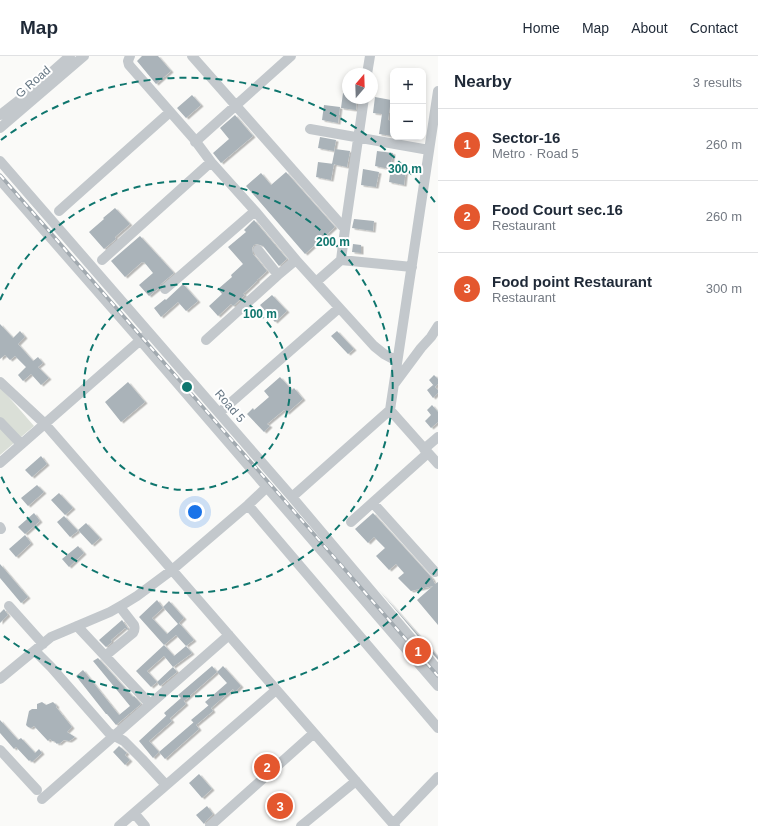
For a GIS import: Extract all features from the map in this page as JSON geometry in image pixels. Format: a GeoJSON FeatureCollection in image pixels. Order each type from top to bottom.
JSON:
{"type":"FeatureCollection","features":[{"type":"Feature","properties":{"kind":"street","name":"G Road"},"geometry":{"type":"LineString","coordinates":[[0,115],[27,94],[69,56]]}},
{"type":"Feature","properties":{"kind":"street","name":"G Road"},"geometry":{"type":"LineString","coordinates":[[0,128],[84,56]]}},
{"type":"Feature","properties":{"kind":"street"},"geometry":{"type":"LineString","coordinates":[[130,56],[128,61],[129,65],[296,260],[374,346],[384,354],[397,361]]}},
{"type":"Feature","properties":{"kind":"street"},"geometry":{"type":"LineString","coordinates":[[192,56],[345,229]]}},
{"type":"Feature","properties":{"kind":"street"},"geometry":{"type":"LineString","coordinates":[[196,142],[235,105],[292,56]]}},
{"type":"Feature","properties":{"kind":"street"},"geometry":{"type":"LineString","coordinates":[[368,68],[370,56]]}},
{"type":"Feature","properties":{"kind":"street"},"geometry":{"type":"LineString","coordinates":[[292,497],[390,410],[429,150],[435,132],[438,91]]}},
{"type":"Feature","properties":{"kind":"street"},"geometry":{"type":"LineString","coordinates":[[316,282],[341,260],[363,104]]}},
{"type":"Feature","properties":{"kind":"street"},"geometry":{"type":"LineString","coordinates":[[59,211],[170,112]]}},
{"type":"Feature","properties":{"kind":"street"},"geometry":{"type":"LineString","coordinates":[[310,130],[429,150]]}},
{"type":"Feature","properties":{"kind":"street","name":"Road 5"},"geometry":{"type":"LineString","coordinates":[[0,161],[292,497],[438,670]]}},
{"type":"Feature","properties":{"kind":"street"},"geometry":{"type":"LineString","coordinates":[[102,260],[211,162]]}},
{"type":"Feature","properties":{"kind":"street","name":"Road 5"},"geometry":{"type":"LineString","coordinates":[[0,180],[438,686]]}},
{"type":"Feature","properties":{"kind":"street"},"geometry":{"type":"LineString","coordinates":[[165,289],[255,211]]}},
{"type":"Feature","properties":{"kind":"street"},"geometry":{"type":"LineString","coordinates":[[258,250],[278,275]]}},
{"type":"Feature","properties":{"kind":"street"},"geometry":{"type":"LineString","coordinates":[[206,340],[296,260]]}},
{"type":"Feature","properties":{"kind":"street"},"geometry":{"type":"LineString","coordinates":[[341,260],[412,267]]}},
{"type":"Feature","properties":{"kind":"street"},"geometry":{"type":"LineString","coordinates":[[219,414],[339,308]]}},
{"type":"Feature","properties":{"kind":"street"},"geometry":{"type":"LineString","coordinates":[[394,384],[438,326]]}},
{"type":"Feature","properties":{"kind":"street"},"geometry":{"type":"LineString","coordinates":[[0,462],[149,333]]}},
{"type":"Feature","properties":{"kind":"street"},"geometry":{"type":"LineString","coordinates":[[0,382],[45,424],[394,825],[438,777]]}},
{"type":"Feature","properties":{"kind":"street"},"geometry":{"type":"LineString","coordinates":[[390,410],[438,464]]}},
{"type":"Feature","properties":{"kind":"street"},"geometry":{"type":"LineString","coordinates":[[0,422],[21,444]]}},
{"type":"Feature","properties":{"kind":"street"},"geometry":{"type":"LineString","coordinates":[[351,522],[373,503],[426,451],[438,437]]}},
{"type":"Feature","properties":{"kind":"street"},"geometry":{"type":"LineString","coordinates":[[0,679],[51,637],[110,612],[137,596],[172,570],[267,487]]}},
{"type":"Feature","properties":{"kind":"street"},"geometry":{"type":"LineString","coordinates":[[373,503],[435,572]]}},
{"type":"Feature","properties":{"kind":"street"},"geometry":{"type":"LineString","coordinates":[[248,505],[438,728]]}},
{"type":"Feature","properties":{"kind":"street"},"geometry":{"type":"LineString","coordinates":[[9,606],[51,667],[108,733],[124,741],[166,785]]}},
{"type":"Feature","properties":{"kind":"street"},"geometry":{"type":"LineString","coordinates":[[105,656],[133,632],[135,628],[120,607]]}},
{"type":"Feature","properties":{"kind":"street"},"geometry":{"type":"LineString","coordinates":[[77,626],[150,704]]}},
{"type":"Feature","properties":{"kind":"street"},"geometry":{"type":"LineString","coordinates":[[42,799],[229,635]]}},
{"type":"Feature","properties":{"kind":"street"},"geometry":{"type":"LineString","coordinates":[[119,826],[276,690]]}},
{"type":"Feature","properties":{"kind":"street"},"geometry":{"type":"LineString","coordinates":[[210,826],[314,733]]}},
{"type":"Feature","properties":{"kind":"street"},"geometry":{"type":"LineString","coordinates":[[0,750],[37,790]]}},
{"type":"Feature","properties":{"kind":"street"},"geometry":{"type":"LineString","coordinates":[[303,825],[356,781]]}},
{"type":"Feature","properties":{"kind":"street"},"geometry":{"type":"LineString","coordinates":[[134,813],[145,826]]}},
{"type":"Feature","properties":{"kind":"shaded area"},"geometry":{"type":"Polygon","coordinates":[[[0,387],[34,426],[0,455],[0,387]]]}},
{"type":"Feature","properties":{"kind":"building"},"geometry":{"type":"Polygon","coordinates":[[[142,56],[158,56],[171,71],[156,84],[137,61],[142,56]]]}},
{"type":"Feature","properties":{"kind":"building"},"geometry":{"type":"Polygon","coordinates":[[[192,95],[201,105],[186,118],[177,108],[192,95]]]}},
{"type":"Feature","properties":{"kind":"building"},"geometry":{"type":"Polygon","coordinates":[[[378,98],[390,100],[388,120],[390,120],[390,136],[379,134],[382,114],[373,113],[374,104],[378,104],[378,98]]]}},
{"type":"Feature","properties":{"kind":"building"},"geometry":{"type":"Polygon","coordinates":[[[342,100],[342,104],[356,104],[356,110],[341,108],[342,100]]]}},
{"type":"Feature","properties":{"kind":"building"},"geometry":{"type":"Polygon","coordinates":[[[324,105],[340,107],[338,123],[322,120],[324,105]]]}},
{"type":"Feature","properties":{"kind":"building"},"geometry":{"type":"Polygon","coordinates":[[[235,115],[253,136],[221,163],[213,153],[229,139],[220,128],[235,115]]]}},
{"type":"Feature","properties":{"kind":"building"},"geometry":{"type":"Polygon","coordinates":[[[320,137],[336,140],[334,151],[318,148],[320,137]]]}},
{"type":"Feature","properties":{"kind":"building"},"geometry":{"type":"Polygon","coordinates":[[[335,149],[350,151],[347,167],[332,164],[335,149]]]}},
{"type":"Feature","properties":{"kind":"building"},"geometry":{"type":"Polygon","coordinates":[[[377,151],[393,153],[390,169],[375,166],[377,151]]]}},
{"type":"Feature","properties":{"kind":"building"},"geometry":{"type":"Polygon","coordinates":[[[318,162],[334,164],[331,180],[316,177],[318,162]]]}},
{"type":"Feature","properties":{"kind":"building"},"geometry":{"type":"Polygon","coordinates":[[[391,167],[406,169],[404,185],[389,182],[391,167]]]}},
{"type":"Feature","properties":{"kind":"building"},"geometry":{"type":"Polygon","coordinates":[[[363,169],[379,172],[376,187],[361,185],[363,169]]]}},
{"type":"Feature","properties":{"kind":"building"},"geometry":{"type":"Polygon","coordinates":[[[286,172],[335,227],[305,254],[246,186],[261,173],[271,185],[286,172]]]}},
{"type":"Feature","properties":{"kind":"building"},"geometry":{"type":"Polygon","coordinates":[[[115,208],[130,224],[104,249],[89,232],[115,208]]]}},
{"type":"Feature","properties":{"kind":"building"},"geometry":{"type":"Polygon","coordinates":[[[354,219],[374,221],[373,231],[352,228],[354,219]]]}},
{"type":"Feature","properties":{"kind":"building"},"geometry":{"type":"Polygon","coordinates":[[[254,220],[287,259],[279,266],[263,246],[257,244],[254,245],[252,248],[253,254],[267,271],[243,294],[245,295],[233,306],[231,304],[218,316],[209,306],[222,294],[218,289],[232,277],[231,275],[243,264],[228,247],[246,232],[244,230],[254,220]]]}},
{"type":"Feature","properties":{"kind":"building"},"geometry":{"type":"Polygon","coordinates":[[[140,236],[174,273],[149,296],[139,285],[153,273],[144,262],[142,262],[125,277],[111,261],[140,236]]]}},
{"type":"Feature","properties":{"kind":"building"},"geometry":{"type":"Polygon","coordinates":[[[353,244],[361,245],[361,253],[352,252],[353,244]]]}},
{"type":"Feature","properties":{"kind":"building"},"geometry":{"type":"Polygon","coordinates":[[[183,284],[198,301],[186,311],[178,302],[161,317],[154,308],[165,299],[166,300],[183,284]]]}},
{"type":"Feature","properties":{"kind":"building"},"geometry":{"type":"Polygon","coordinates":[[[272,295],[287,311],[275,322],[260,305],[272,295]]]}},
{"type":"Feature","properties":{"kind":"building"},"geometry":{"type":"Polygon","coordinates":[[[0,324],[13,338],[20,331],[25,337],[18,344],[33,361],[38,357],[43,363],[38,367],[49,378],[41,385],[31,374],[23,381],[18,375],[26,367],[15,356],[10,360],[5,355],[0,359],[0,324]]]}},
{"type":"Feature","properties":{"kind":"building"},"geometry":{"type":"Polygon","coordinates":[[[337,331],[354,349],[348,354],[331,336],[337,331]]]}},
{"type":"Feature","properties":{"kind":"building"},"geometry":{"type":"Polygon","coordinates":[[[434,375],[438,379],[438,384],[435,387],[438,390],[438,393],[433,398],[427,390],[433,385],[434,386],[429,380],[434,375]]]}},
{"type":"Feature","properties":{"kind":"building"},"geometry":{"type":"Polygon","coordinates":[[[280,377],[292,390],[294,388],[303,399],[287,413],[284,410],[267,424],[270,426],[264,432],[247,414],[269,397],[264,391],[280,377]]]}},
{"type":"Feature","properties":{"kind":"building"},"geometry":{"type":"Polygon","coordinates":[[[128,382],[145,402],[121,422],[105,402],[128,382]]]}},
{"type":"Feature","properties":{"kind":"building"},"geometry":{"type":"Polygon","coordinates":[[[432,405],[438,412],[438,422],[431,428],[425,421],[431,415],[427,410],[432,405]]]}},
{"type":"Feature","properties":{"kind":"building"},"geometry":{"type":"Polygon","coordinates":[[[41,456],[47,464],[32,477],[25,470],[41,456]]]}},
{"type":"Feature","properties":{"kind":"building"},"geometry":{"type":"Polygon","coordinates":[[[37,485],[44,492],[28,506],[21,498],[37,485]]]}},
{"type":"Feature","properties":{"kind":"building"},"geometry":{"type":"Polygon","coordinates":[[[59,493],[73,508],[65,515],[51,500],[59,493]]]}},
{"type":"Feature","properties":{"kind":"building"},"geometry":{"type":"Polygon","coordinates":[[[34,513],[40,521],[25,534],[18,527],[34,513]]]}},
{"type":"Feature","properties":{"kind":"building"},"geometry":{"type":"Polygon","coordinates":[[[373,513],[432,578],[435,584],[438,582],[438,625],[417,600],[433,586],[411,591],[398,578],[404,573],[396,564],[389,570],[376,556],[385,548],[374,537],[368,543],[355,529],[373,513]]]}},
{"type":"Feature","properties":{"kind":"building"},"geometry":{"type":"Polygon","coordinates":[[[64,516],[78,531],[70,537],[57,522],[64,516]]]}},
{"type":"Feature","properties":{"kind":"building"},"geometry":{"type":"Polygon","coordinates":[[[86,523],[100,538],[92,545],[78,530],[86,523]]]}},
{"type":"Feature","properties":{"kind":"building"},"geometry":{"type":"Polygon","coordinates":[[[25,535],[31,543],[16,557],[9,549],[25,535]]]}},
{"type":"Feature","properties":{"kind":"building"},"geometry":{"type":"Polygon","coordinates":[[[78,546],[84,553],[69,567],[62,559],[78,546]]]}},
{"type":"Feature","properties":{"kind":"building"},"geometry":{"type":"Polygon","coordinates":[[[0,564],[28,597],[21,603],[0,578],[0,564]]]}},
{"type":"Feature","properties":{"kind":"building"},"geometry":{"type":"Polygon","coordinates":[[[378,589],[438,657],[438,660],[378,589]]]}},
{"type":"Feature","properties":{"kind":"building"},"geometry":{"type":"Polygon","coordinates":[[[157,600],[163,608],[152,618],[167,634],[179,623],[194,640],[186,646],[176,635],[164,645],[139,617],[157,600]]]}},
{"type":"Feature","properties":{"kind":"building"},"geometry":{"type":"Polygon","coordinates":[[[169,601],[184,618],[178,624],[163,607],[169,601]]]}},
{"type":"Feature","properties":{"kind":"building"},"geometry":{"type":"Polygon","coordinates":[[[4,609],[8,615],[0,623],[0,613],[4,609]]]}},
{"type":"Feature","properties":{"kind":"building"},"geometry":{"type":"Polygon","coordinates":[[[122,620],[128,629],[127,630],[125,628],[111,640],[112,642],[106,647],[99,640],[122,620]]]}},
{"type":"Feature","properties":{"kind":"building"},"geometry":{"type":"Polygon","coordinates":[[[164,645],[174,656],[186,646],[192,653],[173,667],[164,656],[147,671],[157,682],[151,687],[136,671],[164,645]]]}},
{"type":"Feature","properties":{"kind":"building"},"geometry":{"type":"Polygon","coordinates":[[[98,658],[141,704],[116,725],[76,676],[83,670],[119,715],[130,706],[93,661],[98,658]]]}},
{"type":"Feature","properties":{"kind":"building"},"geometry":{"type":"Polygon","coordinates":[[[212,666],[217,672],[184,701],[183,700],[186,704],[169,719],[164,713],[181,698],[178,695],[212,666]]]}},
{"type":"Feature","properties":{"kind":"building"},"geometry":{"type":"Polygon","coordinates":[[[223,666],[241,686],[235,692],[233,689],[211,708],[213,711],[196,725],[191,720],[208,705],[205,702],[227,683],[217,672],[223,666]]]}},
{"type":"Feature","properties":{"kind":"building"},"geometry":{"type":"Polygon","coordinates":[[[173,667],[177,672],[160,686],[157,682],[173,667]]]}},
{"type":"Feature","properties":{"kind":"building"},"geometry":{"type":"Polygon","coordinates":[[[42,702],[46,705],[53,702],[57,706],[56,707],[72,727],[67,732],[75,737],[69,741],[64,740],[57,744],[50,739],[48,741],[34,726],[31,728],[26,725],[29,711],[32,709],[37,709],[37,704],[42,702]]]}},
{"type":"Feature","properties":{"kind":"building"},"geometry":{"type":"Polygon","coordinates":[[[167,715],[172,721],[149,741],[159,752],[153,758],[139,741],[167,715]]]}},
{"type":"Feature","properties":{"kind":"building"},"geometry":{"type":"Polygon","coordinates":[[[0,720],[18,740],[21,738],[35,753],[39,749],[42,753],[32,762],[30,760],[29,761],[16,747],[14,749],[0,733],[0,720]]]}},
{"type":"Feature","properties":{"kind":"building"},"geometry":{"type":"Polygon","coordinates":[[[194,722],[199,729],[165,759],[159,752],[194,722]]]}},
{"type":"Feature","properties":{"kind":"building"},"geometry":{"type":"Polygon","coordinates":[[[119,746],[127,753],[125,755],[130,760],[125,765],[113,752],[119,746]]]}},
{"type":"Feature","properties":{"kind":"building"},"geometry":{"type":"Polygon","coordinates":[[[199,774],[212,789],[202,798],[189,783],[199,774]]]}},
{"type":"Feature","properties":{"kind":"building"},"geometry":{"type":"Polygon","coordinates":[[[207,806],[213,814],[204,824],[196,815],[207,806]]]}},
{"type":"Feature","properties":{"kind":"railway"},"geometry":{"type":"LineString","coordinates":[[0,175],[438,676]]}},
{"type":"Feature","properties":{"kind":"place","name":"Sector-16"},"geometry":{"type":"Point","coordinates":[418,651]}},
{"type":"Feature","properties":{"kind":"place","name":"Food Court sec.16"},"geometry":{"type":"Point","coordinates":[267,767]}},
{"type":"Feature","properties":{"kind":"place","name":"Food point Restaurant"},"geometry":{"type":"Point","coordinates":[280,806]}}]}
